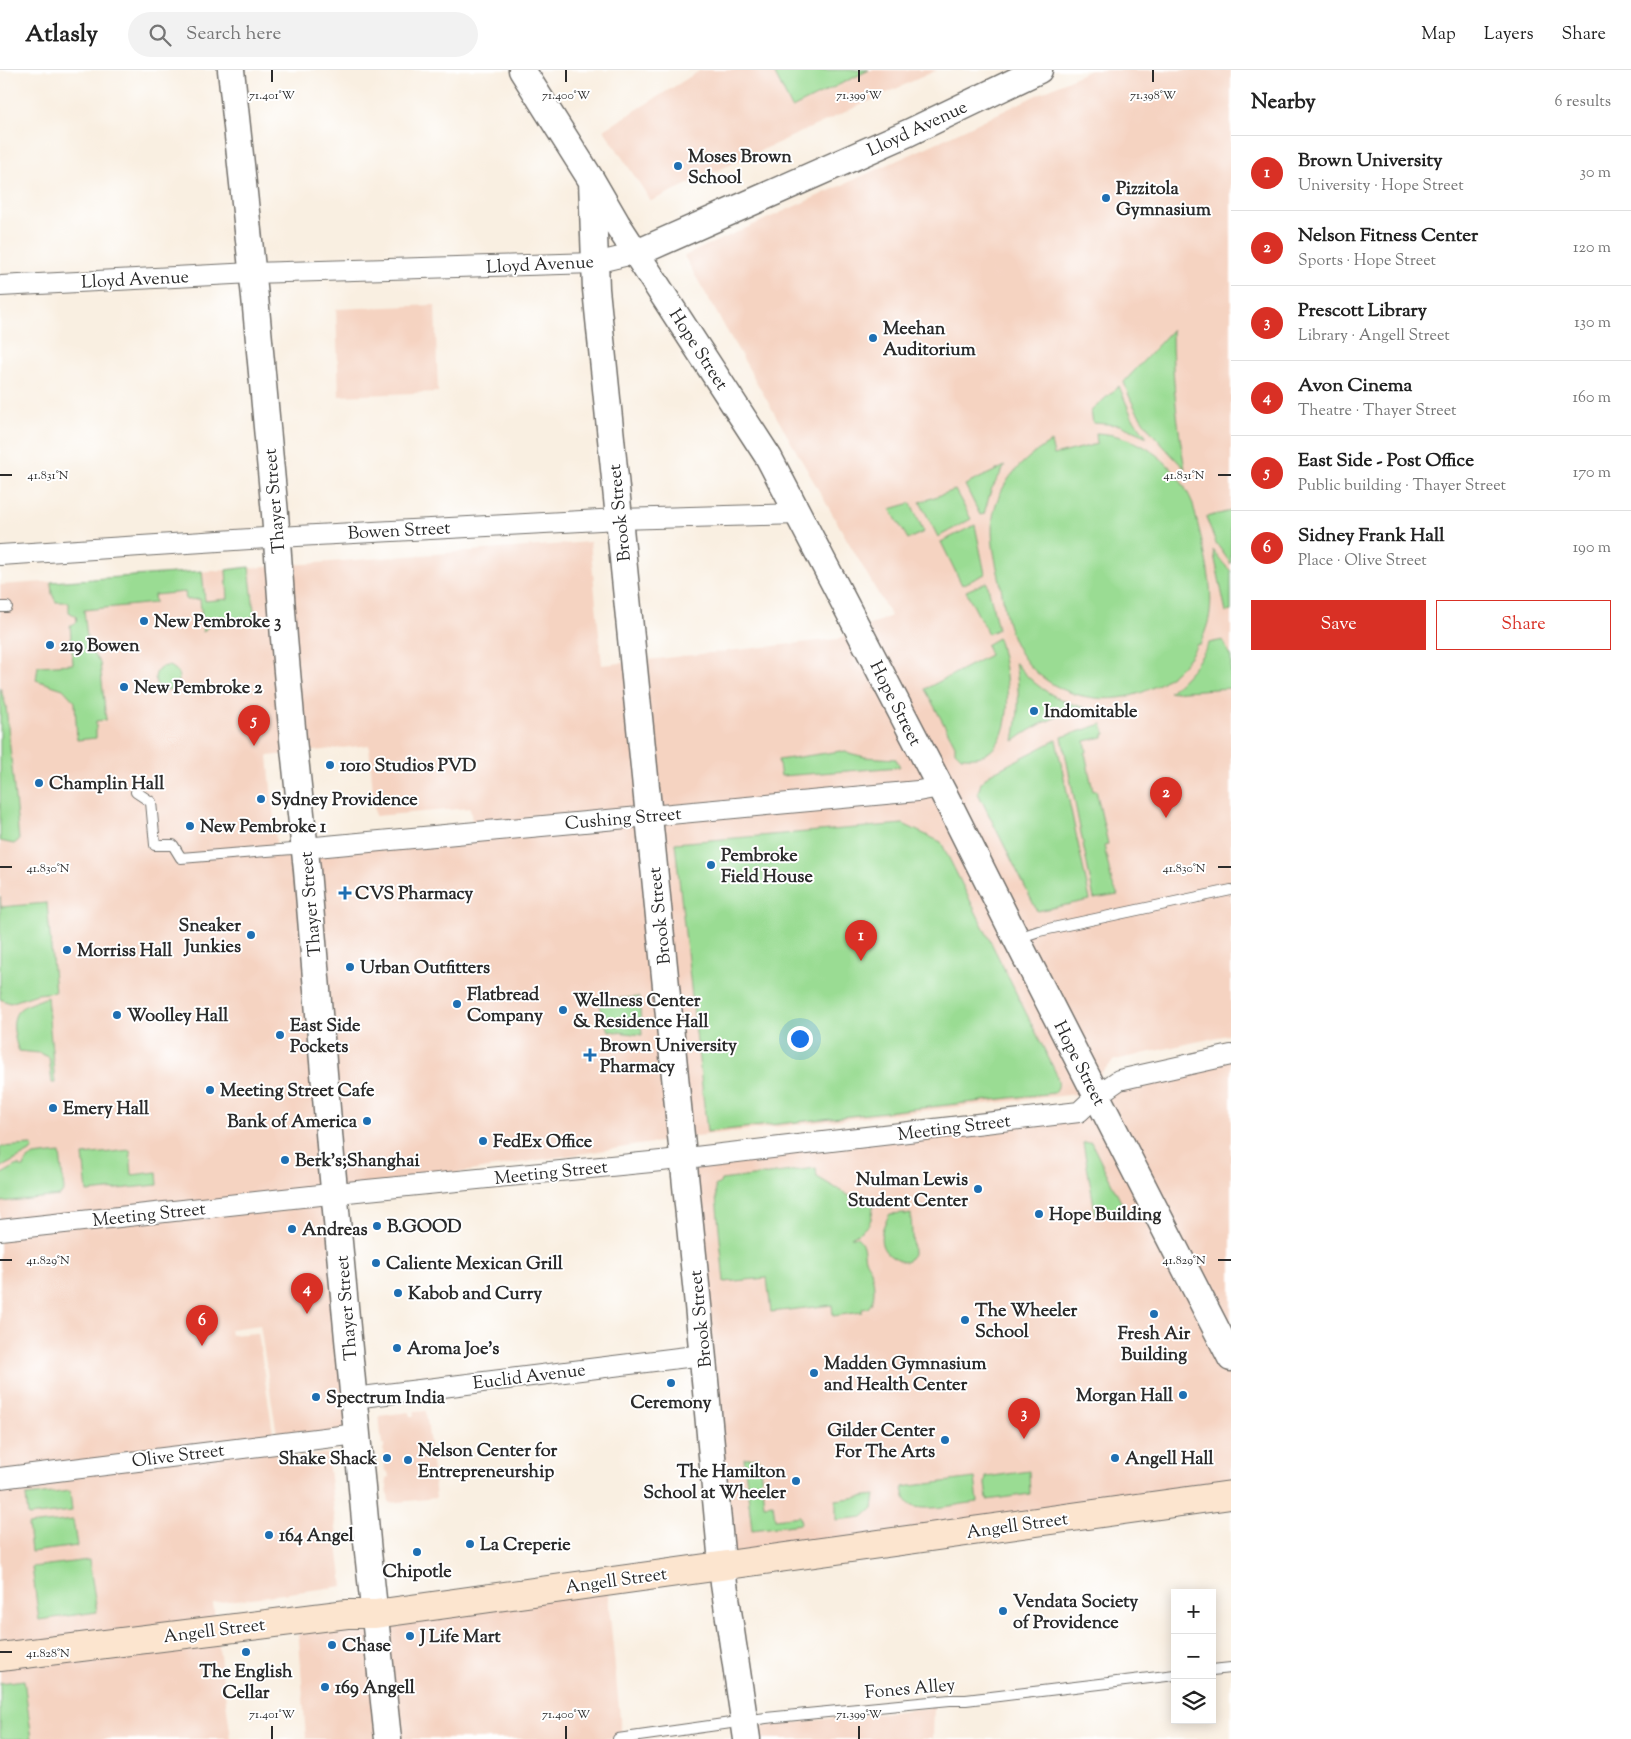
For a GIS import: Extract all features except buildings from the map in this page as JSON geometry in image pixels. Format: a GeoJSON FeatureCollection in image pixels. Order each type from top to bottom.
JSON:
{"type":"FeatureCollection","features":[{"type":"Feature","properties":{"kind":"main road","name":"Angell Street"},"geometry":{"type":"LineString","coordinates":[[0,1657],[348,1614],[375,1614],[1231,1495]]}},
{"type":"Feature","properties":{"kind":"street","name":"Thayer Street"},"geometry":{"type":"LineString","coordinates":[[231,70],[277,537],[293,739],[305,848],[357,1434],[388,1739]]}},
{"type":"Feature","properties":{"kind":"street","name":"Hope Street"},"geometry":{"type":"LineString","coordinates":[[522,70],[617,224],[769,458],[940,787],[1231,1358]]}},
{"type":"Feature","properties":{"kind":"street","name":"Lloyd Avenue"},"geometry":{"type":"LineString","coordinates":[[0,286],[252,273],[595,263],[637,253],[908,133],[1039,70]]}},
{"type":"Feature","properties":{"kind":"street","name":"Brook Street"},"geometry":{"type":"LineString","coordinates":[[592,181],[595,263],[619,519],[684,1159],[722,1566],[746,1730]]}},
{"type":"Feature","properties":{"kind":"street","name":"Bowen Street"},"geometry":{"type":"LineString","coordinates":[[0,555],[277,537],[619,519],[799,514]]}},
{"type":"Feature","properties":{"kind":"street","name":"Cushing Street"},"geometry":{"type":"LineString","coordinates":[[305,848],[918,791],[940,787]]}},
{"type":"Feature","properties":{"kind":"street","name":"Meeting Street"},"geometry":{"type":"LineString","coordinates":[[0,1230],[335,1193],[684,1159],[1079,1112],[1096,1096],[1119,1080],[1231,1055]]}},
{"type":"Feature","properties":{"kind":"street","name":"Euclid Avenue"},"geometry":{"type":"LineString","coordinates":[[354,1398],[703,1355]]}},
{"type":"Feature","properties":{"kind":"street","name":"Olive Street"},"geometry":{"type":"LineString","coordinates":[[0,1478],[357,1434]]}},
{"type":"Feature","properties":{"kind":"lane"},"geometry":{"type":"LineString","coordinates":[[136,792],[151,802],[155,845],[173,845],[181,858],[305,848]]}},
{"type":"Feature","properties":{"kind":"lane"},"geometry":{"type":"LineString","coordinates":[[1016,938],[1039,931],[1231,890]]}},
{"type":"Feature","properties":{"kind":"lane"},"geometry":{"type":"LineString","coordinates":[[1216,1670],[1231,1668]]}},
{"type":"Feature","properties":{"kind":"lane","name":"Fones Alley"},"geometry":{"type":"LineString","coordinates":[[618,1739],[746,1730],[911,1704],[966,1700],[1171,1675]]}},
{"type":"Feature","properties":{"kind":"shaded area","name":"Moses Brown School"},"geometry":{"type":"Polygon","coordinates":[[[701,70],[937,70],[651,201],[604,130],[701,70]]]}},
{"type":"Feature","properties":{"kind":"shaded area"},"geometry":{"type":"Polygon","coordinates":[[[1090,70],[1231,70],[1231,1034],[1115,1060],[1078,1094],[706,1135],[340,1192],[361,1440],[279,1448],[260,1325],[230,1329],[231,1335],[258,1333],[277,1460],[327,1453],[343,1586],[213,1603],[231,1739],[0,1739],[0,585],[590,542],[602,665],[837,639],[891,616],[684,256],[927,147],[1090,70]],[[369,745],[268,756],[277,852],[475,840],[470,808],[375,816],[369,745]]]}},
{"type":"Feature","properties":{"kind":"shaded area"},"geometry":{"type":"Polygon","coordinates":[[[435,305],[438,392],[339,396],[336,309],[435,305]]]}},
{"type":"Feature","properties":{"kind":"shaded area","name":"The Wheeler School"},"geometry":{"type":"Polygon","coordinates":[[[1231,1055],[1231,1495],[723,1565],[683,1159],[1079,1112],[1096,1096],[1231,1055]]]}},
{"type":"Feature","properties":{"kind":"shaded area","name":"Nelson Center for Entrepreneurship"},"geometry":{"type":"Polygon","coordinates":[[[426,1411],[436,1498],[389,1503],[386,1478],[389,1477],[388,1472],[385,1471],[384,1444],[382,1444],[379,1416],[409,1412],[410,1416],[414,1416],[414,1412],[426,1411]]]}},
{"type":"Feature","properties":{"kind":"shaded area"},"geometry":{"type":"Polygon","coordinates":[[[607,1585],[622,1739],[306,1739],[298,1626],[607,1585]]]}},
{"type":"Feature","properties":{"kind":"shaded area"},"geometry":{"type":"Polygon","coordinates":[[[934,1707],[933,1739],[745,1739],[743,1728],[934,1707]]]}},
{"type":"Feature","properties":{"kind":"green space"},"geometry":{"type":"Polygon","coordinates":[[[773,70],[869,70],[792,108],[773,70]]]}},
{"type":"Feature","properties":{"kind":"green space"},"geometry":{"type":"Polygon","coordinates":[[[1172,330],[1176,400],[1185,469],[1149,429],[1135,407],[1124,382],[1172,330]]]}},
{"type":"Feature","properties":{"kind":"green space"},"geometry":{"type":"Polygon","coordinates":[[[1119,386],[1132,417],[1147,437],[1120,425],[1093,423],[1091,411],[1119,386]]]}},
{"type":"Feature","properties":{"kind":"green space"},"geometry":{"type":"Polygon","coordinates":[[[1096,433],[1128,439],[1142,446],[1167,464],[1177,476],[1193,504],[1206,558],[1211,599],[1209,616],[1200,645],[1197,644],[1180,668],[1164,681],[1146,691],[1120,698],[1103,699],[1085,697],[1069,692],[1039,674],[1027,662],[1013,639],[1008,623],[992,536],[996,503],[1005,484],[1022,463],[1051,442],[1054,455],[1097,444],[1096,433]]]}},
{"type":"Feature","properties":{"kind":"green space"},"geometry":{"type":"Polygon","coordinates":[[[1005,466],[991,490],[984,514],[980,515],[965,485],[1005,466]]]}},
{"type":"Feature","properties":{"kind":"green space"},"geometry":{"type":"Polygon","coordinates":[[[955,490],[971,519],[938,537],[920,502],[955,490]]]}},
{"type":"Feature","properties":{"kind":"green space"},"geometry":{"type":"Polygon","coordinates":[[[911,503],[924,532],[908,539],[890,509],[911,503]]]}},
{"type":"Feature","properties":{"kind":"green space"},"geometry":{"type":"Polygon","coordinates":[[[1231,511],[1231,564],[1216,543],[1206,517],[1231,511]]]}},
{"type":"Feature","properties":{"kind":"green space"},"geometry":{"type":"Polygon","coordinates":[[[975,525],[985,574],[962,585],[941,542],[975,525]]]}},
{"type":"Feature","properties":{"kind":"green space"},"geometry":{"type":"Polygon","coordinates":[[[1213,550],[1231,571],[1231,611],[1226,612],[1213,550]]]}},
{"type":"Feature","properties":{"kind":"green space"},"geometry":{"type":"Polygon","coordinates":[[[249,567],[255,619],[211,623],[203,632],[200,599],[186,600],[185,592],[154,595],[155,603],[84,610],[88,647],[100,663],[106,720],[96,721],[96,738],[77,740],[75,702],[63,689],[36,680],[38,666],[73,664],[70,625],[74,625],[77,621],[76,616],[69,612],[69,602],[56,602],[52,594],[51,582],[202,571],[205,601],[228,599],[226,570],[249,567]]]}},
{"type":"Feature","properties":{"kind":"green space"},"geometry":{"type":"Polygon","coordinates":[[[987,582],[998,629],[988,634],[966,591],[987,582]]]}},
{"type":"Feature","properties":{"kind":"green space"},"geometry":{"type":"Polygon","coordinates":[[[998,638],[1005,666],[1008,701],[1002,734],[995,747],[984,755],[961,757],[955,751],[955,745],[925,689],[990,655],[986,645],[998,638]]]}},
{"type":"Feature","properties":{"kind":"green space"},"geometry":{"type":"Polygon","coordinates":[[[1223,640],[1231,658],[1231,688],[1169,692],[1192,669],[1209,643],[1223,640]]]}},
{"type":"Feature","properties":{"kind":"green space"},"geometry":{"type":"Polygon","coordinates":[[[1015,662],[1030,679],[1055,697],[1086,708],[1048,721],[1014,741],[1018,702],[1015,662]]]}},
{"type":"Feature","properties":{"kind":"green space"},"geometry":{"type":"Polygon","coordinates":[[[162,666],[172,666],[179,673],[179,683],[172,690],[162,690],[155,683],[155,673],[162,666]]]}},
{"type":"Feature","properties":{"kind":"green space"},"geometry":{"type":"Polygon","coordinates":[[[0,687],[6,706],[19,840],[14,844],[0,841],[0,687]]]}},
{"type":"Feature","properties":{"kind":"green space"},"geometry":{"type":"Polygon","coordinates":[[[1102,724],[1105,734],[1103,734],[1103,737],[1085,741],[1087,752],[1085,753],[1093,791],[1096,790],[1108,844],[1104,845],[1112,883],[1118,895],[1094,899],[1062,737],[1102,724]]]}},
{"type":"Feature","properties":{"kind":"green space"},"geometry":{"type":"Polygon","coordinates":[[[1056,740],[1090,900],[1037,911],[978,793],[981,783],[988,775],[1056,740]]]}},
{"type":"Feature","properties":{"kind":"green space"},"geometry":{"type":"Polygon","coordinates":[[[841,751],[865,757],[896,759],[900,767],[781,776],[778,760],[841,751]]]}},
{"type":"Feature","properties":{"kind":"green space"},"geometry":{"type":"Polygon","coordinates":[[[903,824],[941,842],[1056,1073],[1058,1088],[1054,1093],[707,1132],[675,843],[903,824]]]}},
{"type":"Feature","properties":{"kind":"green space"},"geometry":{"type":"Polygon","coordinates":[[[0,896],[1,907],[47,903],[55,992],[37,994],[10,1003],[0,999],[0,896]]]}},
{"type":"Feature","properties":{"kind":"green space"},"geometry":{"type":"Polygon","coordinates":[[[47,997],[55,1083],[52,1083],[49,1057],[39,1053],[19,1051],[14,1031],[15,1016],[18,1011],[47,997]]]}},
{"type":"Feature","properties":{"kind":"green space"},"geometry":{"type":"Polygon","coordinates":[[[639,997],[642,1035],[609,1031],[598,1000],[639,997]]]}},
{"type":"Feature","properties":{"kind":"green space"},"geometry":{"type":"Polygon","coordinates":[[[1091,1142],[1125,1210],[1122,1214],[1096,1217],[1083,1143],[1091,1142]]]}},
{"type":"Feature","properties":{"kind":"green space"},"geometry":{"type":"Polygon","coordinates":[[[31,1145],[33,1148],[30,1152],[0,1168],[0,1147],[31,1145]]]}},
{"type":"Feature","properties":{"kind":"green space"},"geometry":{"type":"Polygon","coordinates":[[[130,1150],[132,1175],[157,1172],[158,1185],[87,1192],[83,1155],[130,1150]]]}},
{"type":"Feature","properties":{"kind":"green space"},"geometry":{"type":"Polygon","coordinates":[[[60,1153],[64,1190],[60,1196],[0,1202],[0,1175],[18,1165],[24,1167],[27,1160],[34,1156],[60,1153]]]}},
{"type":"Feature","properties":{"kind":"green space"},"geometry":{"type":"Polygon","coordinates":[[[816,1168],[817,1177],[860,1202],[873,1202],[869,1224],[851,1237],[857,1237],[861,1242],[873,1280],[873,1300],[868,1308],[862,1309],[862,1312],[833,1316],[832,1305],[771,1312],[767,1278],[724,1282],[715,1186],[721,1180],[816,1168]]]}},
{"type":"Feature","properties":{"kind":"green space"},"geometry":{"type":"Polygon","coordinates":[[[904,1213],[905,1215],[911,1214],[913,1254],[907,1262],[899,1261],[887,1253],[883,1248],[881,1237],[884,1225],[890,1214],[904,1213]]]}},
{"type":"Feature","properties":{"kind":"green space"},"geometry":{"type":"Polygon","coordinates":[[[759,1457],[764,1505],[773,1504],[775,1519],[800,1516],[801,1524],[752,1530],[744,1458],[759,1457]]]}},
{"type":"Feature","properties":{"kind":"green space"},"geometry":{"type":"Polygon","coordinates":[[[1029,1471],[1030,1494],[987,1500],[986,1477],[1029,1471]]]}},
{"type":"Feature","properties":{"kind":"green space"},"geometry":{"type":"Polygon","coordinates":[[[975,1478],[978,1502],[934,1508],[911,1505],[905,1497],[903,1487],[975,1478]]]}},
{"type":"Feature","properties":{"kind":"green space"},"geometry":{"type":"Polygon","coordinates":[[[70,1491],[72,1511],[28,1516],[26,1496],[70,1491]]]}},
{"type":"Feature","properties":{"kind":"green space"},"geometry":{"type":"Polygon","coordinates":[[[875,1495],[873,1508],[863,1517],[836,1520],[836,1500],[875,1495]]]}},
{"type":"Feature","properties":{"kind":"green space"},"geometry":{"type":"Polygon","coordinates":[[[73,1520],[77,1546],[31,1552],[28,1525],[73,1520]]]}},
{"type":"Feature","properties":{"kind":"green space"},"geometry":{"type":"Polygon","coordinates":[[[89,1560],[97,1612],[39,1620],[32,1567],[89,1560]]]}},
{"type":"Feature","properties":{"kind":"green space"},"geometry":{"type":"Polygon","coordinates":[[[24,1680],[32,1739],[0,1739],[0,1683],[24,1680]]]}},
{"type":"Feature","properties":{"kind":"place","name":"Moses Brown School"},"geometry":{"type":"Point","coordinates":[678,166]}},
{"type":"Feature","properties":{"kind":"place","name":"Pizzitola Gymnasium"},"geometry":{"type":"Point","coordinates":[1106,198]}},
{"type":"Feature","properties":{"kind":"place","name":"Meehan Auditorium"},"geometry":{"type":"Point","coordinates":[873,338]}},
{"type":"Feature","properties":{"kind":"place","name":"New Pembroke 3"},"geometry":{"type":"Point","coordinates":[144,621]}},
{"type":"Feature","properties":{"kind":"place","name":"219 Bowen"},"geometry":{"type":"Point","coordinates":[50,645]}},
{"type":"Feature","properties":{"kind":"place","name":"New Pembroke 2"},"geometry":{"type":"Point","coordinates":[124,687]}},
{"type":"Feature","properties":{"kind":"place","name":"Indomitable"},"geometry":{"type":"Point","coordinates":[1034,711]}},
{"type":"Feature","properties":{"kind":"place","name":"East Side - Post Office"},"geometry":{"type":"Point","coordinates":[254,746]}},
{"type":"Feature","properties":{"kind":"place","name":"1010 Studios PVD"},"geometry":{"type":"Point","coordinates":[330,765]}},
{"type":"Feature","properties":{"kind":"place","name":"Champlin Hall"},"geometry":{"type":"Point","coordinates":[39,783]}},
{"type":"Feature","properties":{"kind":"place","name":"Sydney Providence"},"geometry":{"type":"Point","coordinates":[261,799]}},
{"type":"Feature","properties":{"kind":"place","name":"Nelson Fitness Center"},"geometry":{"type":"Point","coordinates":[1166,818]}},
{"type":"Feature","properties":{"kind":"place","name":"New Pembroke 1"},"geometry":{"type":"Point","coordinates":[190,826]}},
{"type":"Feature","properties":{"kind":"place","name":"Pembroke Field House"},"geometry":{"type":"Point","coordinates":[711,865]}},
{"type":"Feature","properties":{"kind":"place","name":"CVS Pharmacy"},"geometry":{"type":"Point","coordinates":[345,893]}},
{"type":"Feature","properties":{"kind":"place","name":"Sneaker Junkies"},"geometry":{"type":"Point","coordinates":[251,935]}},
{"type":"Feature","properties":{"kind":"place","name":"Morriss Hall"},"geometry":{"type":"Point","coordinates":[67,950]}},
{"type":"Feature","properties":{"kind":"place","name":"Brown University"},"geometry":{"type":"Point","coordinates":[861,961]}},
{"type":"Feature","properties":{"kind":"place","name":"Urban Outfitters"},"geometry":{"type":"Point","coordinates":[350,967]}},
{"type":"Feature","properties":{"kind":"place","name":"Flatbread Company"},"geometry":{"type":"Point","coordinates":[457,1004]}},
{"type":"Feature","properties":{"kind":"place","name":"Wellness Center & Residence Hall"},"geometry":{"type":"Point","coordinates":[563,1010]}},
{"type":"Feature","properties":{"kind":"place","name":"Woolley Hall"},"geometry":{"type":"Point","coordinates":[117,1015]}},
{"type":"Feature","properties":{"kind":"place","name":"East Side Pockets"},"geometry":{"type":"Point","coordinates":[280,1035]}},
{"type":"Feature","properties":{"kind":"place","name":"Brown University Pharmacy"},"geometry":{"type":"Point","coordinates":[590,1055]}},
{"type":"Feature","properties":{"kind":"place","name":"Meeting Street Cafe"},"geometry":{"type":"Point","coordinates":[210,1090]}},
{"type":"Feature","properties":{"kind":"place","name":"Emery Hall"},"geometry":{"type":"Point","coordinates":[53,1108]}},
{"type":"Feature","properties":{"kind":"place","name":"Bank of America"},"geometry":{"type":"Point","coordinates":[367,1121]}},
{"type":"Feature","properties":{"kind":"place","name":"FedEx Office"},"geometry":{"type":"Point","coordinates":[483,1141]}},
{"type":"Feature","properties":{"kind":"place","name":"Berk's;Shanghai"},"geometry":{"type":"Point","coordinates":[285,1160]}},
{"type":"Feature","properties":{"kind":"place","name":"Nulman Lewis Student Center"},"geometry":{"type":"Point","coordinates":[978,1189]}},
{"type":"Feature","properties":{"kind":"place","name":"Hope Building"},"geometry":{"type":"Point","coordinates":[1039,1214]}},
{"type":"Feature","properties":{"kind":"place","name":"B.GOOD"},"geometry":{"type":"Point","coordinates":[377,1226]}},
{"type":"Feature","properties":{"kind":"place","name":"Andreas"},"geometry":{"type":"Point","coordinates":[292,1229]}},
{"type":"Feature","properties":{"kind":"place","name":"Caliente Mexican Grill"},"geometry":{"type":"Point","coordinates":[376,1263]}},
{"type":"Feature","properties":{"kind":"place","name":"Kabob and Curry"},"geometry":{"type":"Point","coordinates":[398,1293]}},
{"type":"Feature","properties":{"kind":"place","name":"Avon Cinema"},"geometry":{"type":"Point","coordinates":[307,1314]}},
{"type":"Feature","properties":{"kind":"place","name":"Fresh Air Building"},"geometry":{"type":"Point","coordinates":[1154,1314]}},
{"type":"Feature","properties":{"kind":"place","name":"The Wheeler School"},"geometry":{"type":"Point","coordinates":[965,1320]}},
{"type":"Feature","properties":{"kind":"place","name":"Sidney Frank Hall"},"geometry":{"type":"Point","coordinates":[202,1346]}},
{"type":"Feature","properties":{"kind":"place","name":"Aroma Joe's"},"geometry":{"type":"Point","coordinates":[397,1348]}},
{"type":"Feature","properties":{"kind":"place","name":"Madden Gymnasium and Health Center"},"geometry":{"type":"Point","coordinates":[814,1373]}},
{"type":"Feature","properties":{"kind":"place","name":"Ceremony"},"geometry":{"type":"Point","coordinates":[671,1383]}},
{"type":"Feature","properties":{"kind":"place","name":"Morgan Hall"},"geometry":{"type":"Point","coordinates":[1183,1395]}},
{"type":"Feature","properties":{"kind":"place","name":"Spectrum India"},"geometry":{"type":"Point","coordinates":[316,1397]}},
{"type":"Feature","properties":{"kind":"place","name":"Prescott Library"},"geometry":{"type":"Point","coordinates":[1024,1439]}},
{"type":"Feature","properties":{"kind":"place","name":"Gilder Center For The Arts"},"geometry":{"type":"Point","coordinates":[945,1440]}},
{"type":"Feature","properties":{"kind":"place","name":"Shake Shack"},"geometry":{"type":"Point","coordinates":[387,1458]}},
{"type":"Feature","properties":{"kind":"place","name":"Angell Hall"},"geometry":{"type":"Point","coordinates":[1115,1458]}},
{"type":"Feature","properties":{"kind":"place","name":"Nelson Center for Entrepreneurship"},"geometry":{"type":"Point","coordinates":[408,1460]}},
{"type":"Feature","properties":{"kind":"place","name":"The Hamilton School at Wheeler"},"geometry":{"type":"Point","coordinates":[796,1481]}},
{"type":"Feature","properties":{"kind":"place","name":"164 Angel"},"geometry":{"type":"Point","coordinates":[269,1535]}},
{"type":"Feature","properties":{"kind":"place","name":"La Creperie"},"geometry":{"type":"Point","coordinates":[470,1544]}},
{"type":"Feature","properties":{"kind":"place","name":"Chipotle"},"geometry":{"type":"Point","coordinates":[417,1552]}},
{"type":"Feature","properties":{"kind":"place","name":"Vendata Society of Providence"},"geometry":{"type":"Point","coordinates":[1003,1611]}},
{"type":"Feature","properties":{"kind":"place","name":"J Life Mart"},"geometry":{"type":"Point","coordinates":[410,1636]}},
{"type":"Feature","properties":{"kind":"place","name":"Chase"},"geometry":{"type":"Point","coordinates":[332,1645]}},
{"type":"Feature","properties":{"kind":"place","name":"The English Cellar"},"geometry":{"type":"Point","coordinates":[246,1652]}},
{"type":"Feature","properties":{"kind":"place","name":"169 Angell"},"geometry":{"type":"Point","coordinates":[325,1687]}}]}
